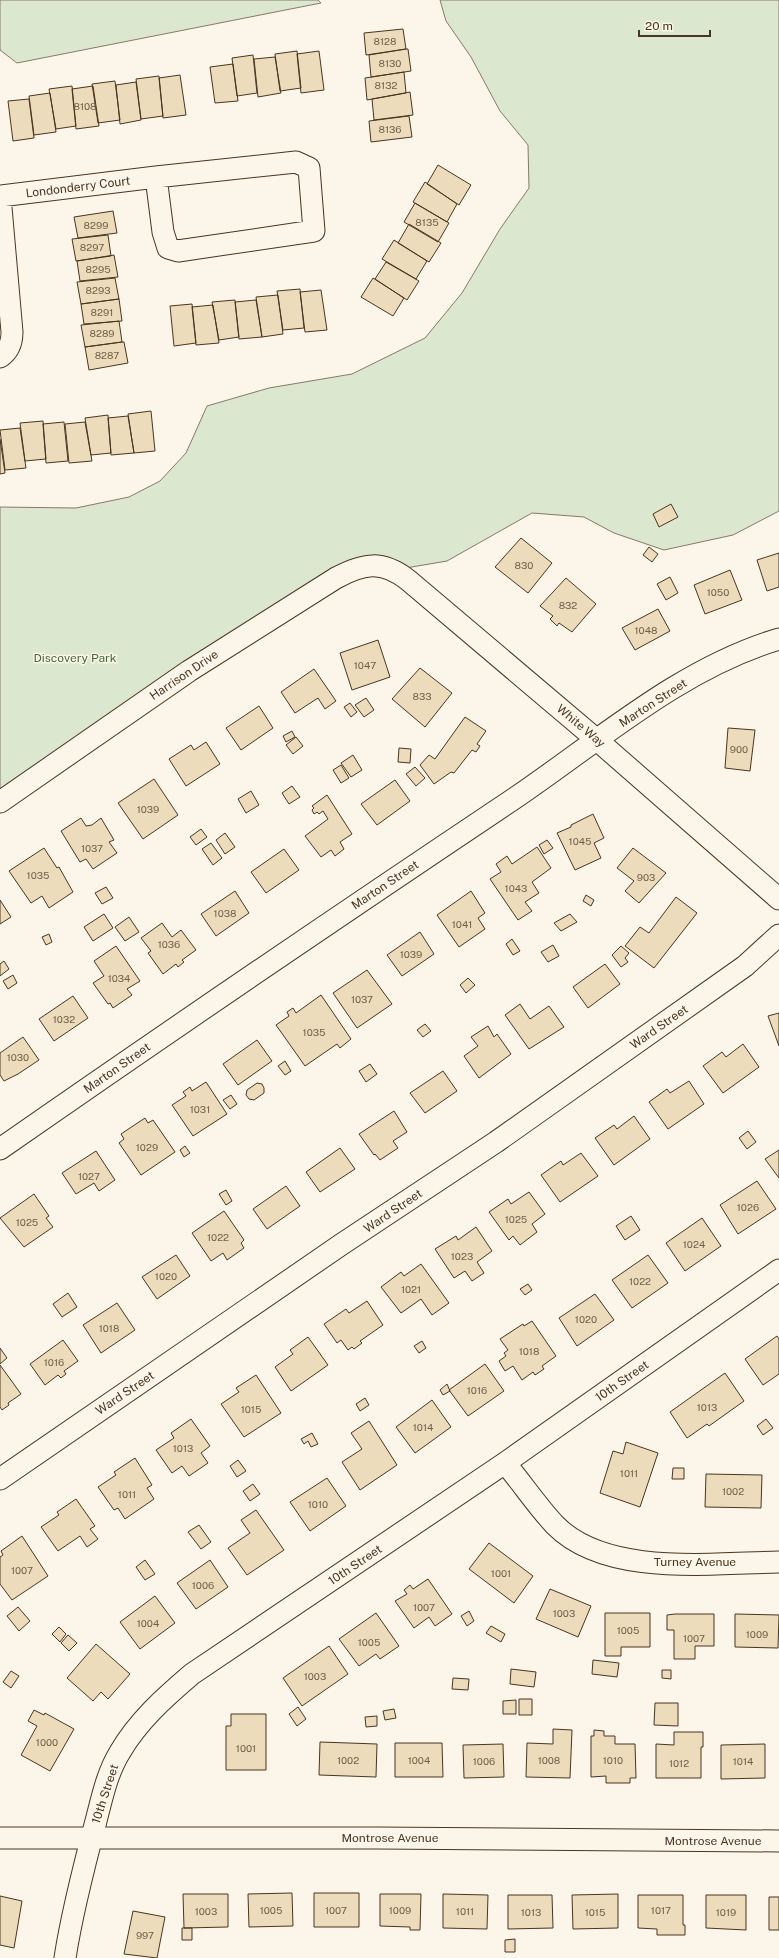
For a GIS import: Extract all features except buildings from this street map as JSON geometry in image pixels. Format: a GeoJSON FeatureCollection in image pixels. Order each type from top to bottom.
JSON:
{"type":"FeatureCollection","features":[{"type":"Feature","properties":{"kind":"street","name":"Londonderry Court"},"geometry":{"type":"LineString","coordinates":[[0,357],[8,350],[12,342],[12,332],[0,196],[156,177],[296,162],[309,168],[314,231],[178,250],[168,248],[163,232],[156,177]]}},
{"type":"Feature","properties":{"kind":"street","name":"White Way"},"geometry":{"type":"LineString","coordinates":[[376,566],[394,570],[408,580],[597,740],[779,899]]}},
{"type":"Feature","properties":{"kind":"street","name":"Harrison Drive"},"geometry":{"type":"LineString","coordinates":[[0,802],[189,671],[258,627],[347,572],[361,567],[376,566]]}},
{"type":"Feature","properties":{"kind":"street","name":"Marton Street"},"geometry":{"type":"LineString","coordinates":[[0,1149],[236,985],[545,778],[597,740],[679,685],[709,667],[779,638]]}},
{"type":"Feature","properties":{"kind":"street","name":"Ward Street"},"geometry":{"type":"LineString","coordinates":[[0,1479],[342,1244],[496,1142],[745,966],[779,935]]}},
{"type":"Feature","properties":{"kind":"street","name":"10th Street"},"geometry":{"type":"LineString","coordinates":[[65,1958],[71,1921],[91,1838],[111,1769],[120,1752],[144,1719],[166,1696],[192,1674],[505,1463],[779,1270]]}},
{"type":"Feature","properties":{"kind":"street","name":"Turney Avenue"},"geometry":{"type":"LineString","coordinates":[[505,1463],[555,1525],[570,1537],[590,1549],[631,1560],[665,1564],[779,1562]]}},
{"type":"Feature","properties":{"kind":"street","name":"Montrose Avenue"},"geometry":{"type":"LineString","coordinates":[[0,1838],[376,1838],[779,1841]]}},
{"type":"Feature","properties":{"kind":"green space"},"geometry":{"type":"Polygon","coordinates":[[[0,0],[318,0],[321,3],[17,63],[0,50],[0,0]]]}},
{"type":"Feature","properties":{"kind":"green space","name":"Discovery Park"},"geometry":{"type":"Polygon","coordinates":[[[440,0],[779,0],[779,511],[733,535],[664,550],[614,533],[584,517],[532,513],[447,561],[394,570],[376,566],[0,797],[0,507],[76,508],[129,497],[160,481],[186,453],[207,406],[269,388],[352,374],[425,338],[462,293],[500,229],[529,188],[528,145],[500,111],[471,57],[446,21],[440,0]]]}}]}
